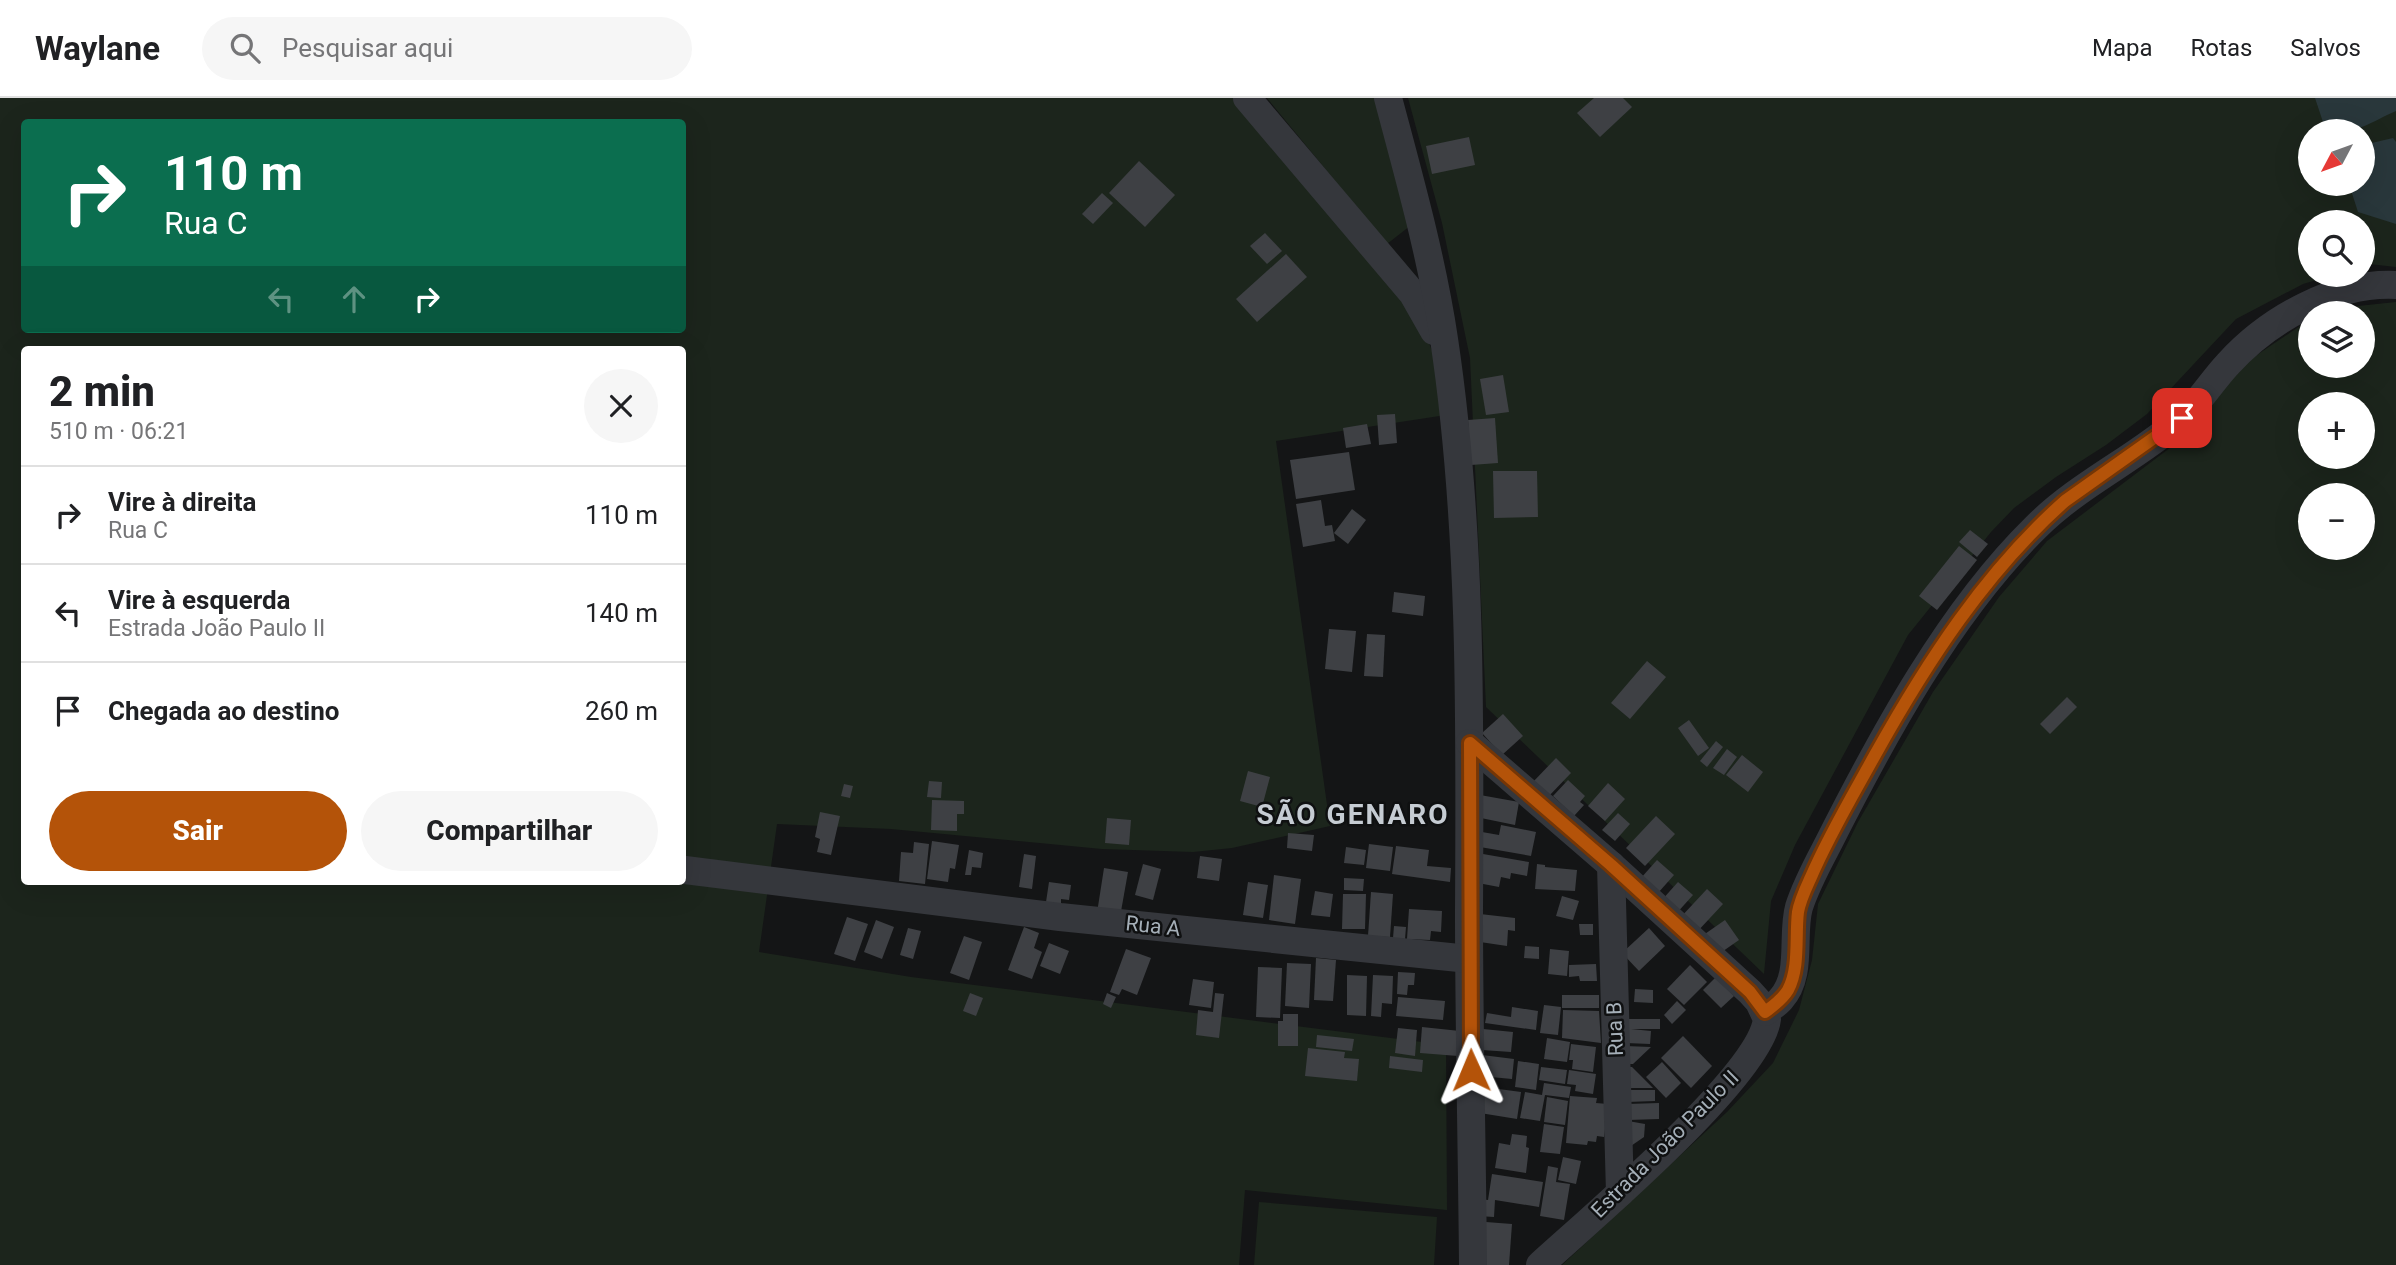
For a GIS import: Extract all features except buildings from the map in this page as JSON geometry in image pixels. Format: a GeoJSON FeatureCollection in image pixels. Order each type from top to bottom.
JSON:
{"type":"FeatureCollection","features":[{"type":"Feature","properties":{"kind":"street"},"geometry":{"type":"LineString","coordinates":[[1247,98],[1413,293],[1431,323],[1448,363]]}},
{"type":"Feature","properties":{"kind":"street"},"geometry":{"type":"LineString","coordinates":[[1388,98],[1413,189],[1448,363],[1461,483],[1470,743],[1469,959],[1473,1265]]}},
{"type":"Feature","properties":{"kind":"street"},"geometry":{"type":"LineString","coordinates":[[1470,743],[1611,865],[1750,992],[1765,1012],[1781,999],[1788,989],[1793,975],[1799,909],[1811,876],[1853,794],[1903,706],[1962,615],[2035,527],[2065,501],[2182,418],[2230,362],[2268,329],[2326,296],[2381,284],[2396,285]]}},
{"type":"Feature","properties":{"kind":"street","name":"Rua B"},"geometry":{"type":"LineString","coordinates":[[1611,865],[1620,1193]]}},
{"type":"Feature","properties":{"kind":"street","name":"Rua A"},"geometry":{"type":"LineString","coordinates":[[686,870],[1060,917],[1469,959]]}},
{"type":"Feature","properties":{"kind":"street","name":"Estrada João Paulo II"},"geometry":{"type":"LineString","coordinates":[[1540,1265],[1692,1123],[1747,1062],[1766,1027],[1765,1012]]}},
{"type":"Feature","properties":{"kind":"shaded area"},"geometry":{"type":"Polygon","coordinates":[[[0,98],[1235,98],[1400,292],[1429,343],[1439,369],[1446,415],[1276,441],[1330,826],[1232,848],[1193,852],[1102,849],[891,829],[777,824],[759,952],[911,977],[1446,1045],[1447,1210],[1245,1190],[1239,1265],[0,1265],[0,98]]]}},
{"type":"Feature","properties":{"kind":"shaded area"},"geometry":{"type":"Polygon","coordinates":[[[1267,98],[1377,98],[1410,226],[1387,244],[1267,98]]]}},
{"type":"Feature","properties":{"kind":"shaded area"},"geometry":{"type":"Polygon","coordinates":[[[1408,98],[2396,98],[2396,267],[2375,265],[2375,210],[2298,210],[2298,287],[2236,319],[2147,414],[2014,508],[1991,532],[1908,635],[1795,845],[1771,901],[1764,974],[1486,707],[1470,358],[1442,223],[1408,98]]]}},
{"type":"Feature","properties":{"kind":"shaded area"},"geometry":{"type":"Polygon","coordinates":[[[2315,98],[2396,98],[2396,111],[2375,122],[2375,119],[2322,119],[2315,98]]]}},
{"type":"Feature","properties":{"kind":"shaded area"},"geometry":{"type":"Polygon","coordinates":[[[2393,138],[2396,142],[2396,224],[2375,217],[2375,210],[2357,210],[2353,196],[2375,196],[2375,142],[2393,138]]]}},
{"type":"Feature","properties":{"kind":"shaded area"},"geometry":{"type":"Polygon","coordinates":[[[2396,302],[2396,1265],[1562,1265],[1727,1112],[1773,1063],[1799,1010],[1812,960],[1818,904],[1858,822],[1933,692],[1999,597],[2047,541],[2179,441],[2248,361],[2298,327],[2298,378],[2375,378],[2375,304],[2396,302]]]}},
{"type":"Feature","properties":{"kind":"shaded area"},"geometry":{"type":"Polygon","coordinates":[[[1259,1202],[1437,1217],[1434,1265],[1254,1265],[1259,1202]]]}},
{"type":"Feature","properties":{"kind":"district","name":"SÃO GENARO"},"geometry":{"type":"Point","coordinates":[1353,814]}},
{"type":"Feature","properties":{"kind":"route"},"geometry":{"type":"LineString","coordinates":[[1471,1070],[1470,743],[1611,865],[1750,992],[1765,1012],[1781,999],[1793,975],[1799,909],[1811,876],[1903,706],[1962,615],[2035,527],[2065,501],[2182,418]]}}]}
